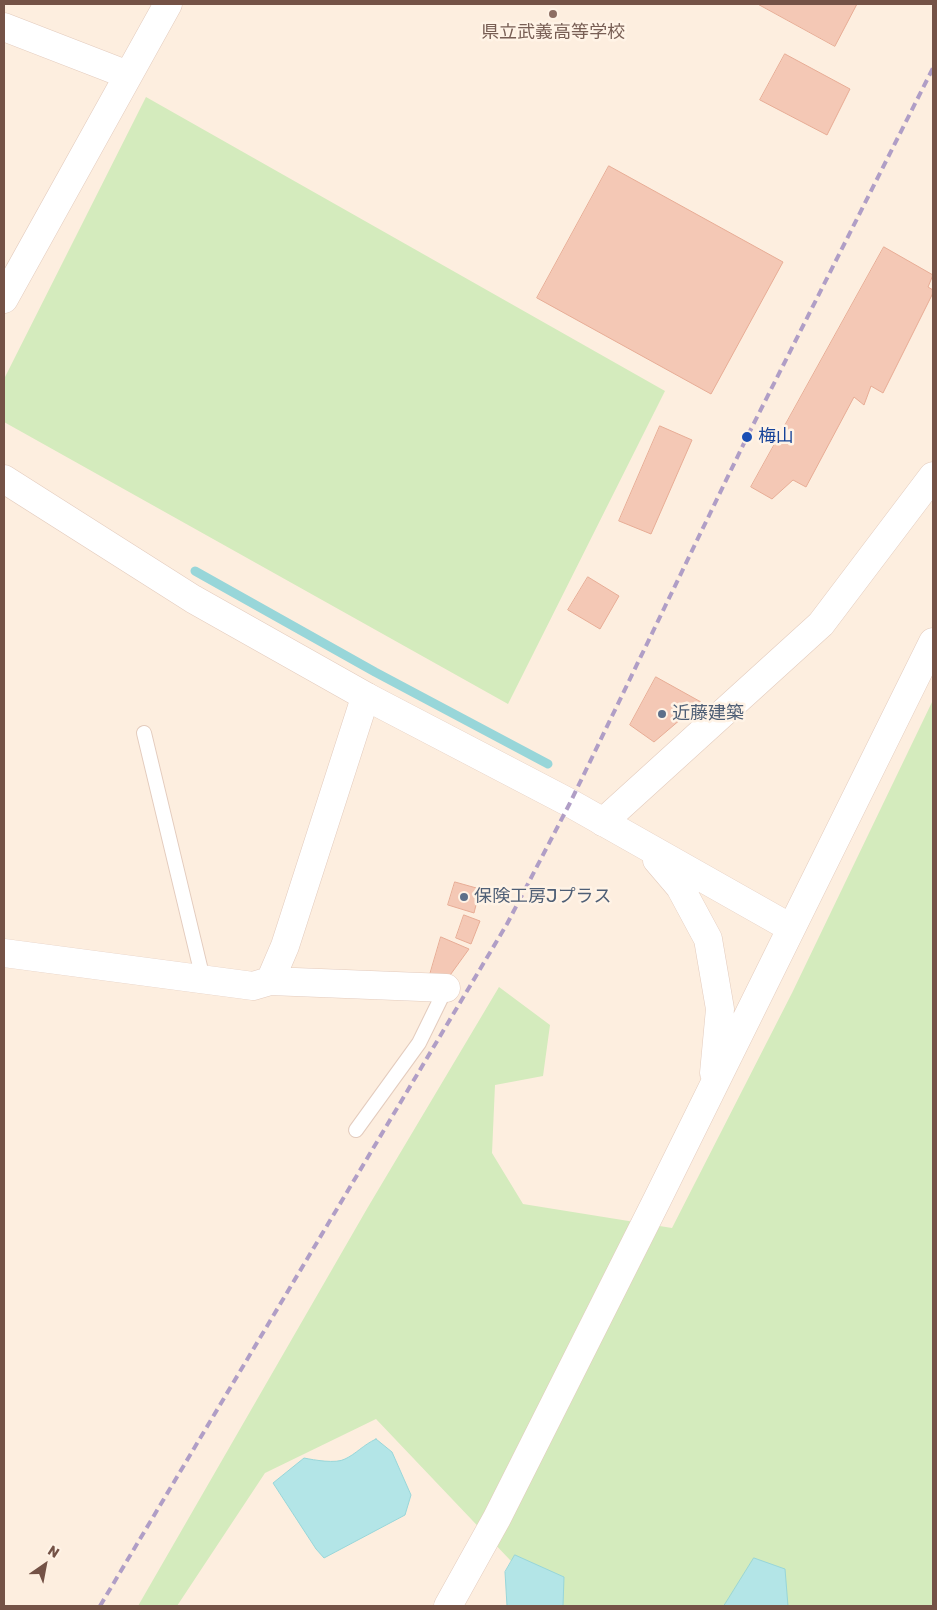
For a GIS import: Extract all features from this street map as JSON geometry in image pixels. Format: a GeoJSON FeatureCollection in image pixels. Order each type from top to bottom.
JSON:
{"type":"FeatureCollection","features":[{"type":"Feature","properties":{"kind":"street"},"geometry":{"type":"LineString","coordinates":[[4,299],[168,4]]}},
{"type":"Feature","properties":{"kind":"street"},"geometry":{"type":"LineString","coordinates":[[4,27],[128,74]]}},
{"type":"Feature","properties":{"kind":"street"},"geometry":{"type":"LineString","coordinates":[[603,822],[820,624],[933,476]]}},
{"type":"Feature","properties":{"kind":"street"},"geometry":{"type":"LineString","coordinates":[[4,479],[193,599],[367,697],[442,735],[603,822],[791,928]]}},
{"type":"Feature","properties":{"kind":"street"},"geometry":{"type":"LineString","coordinates":[[448,1606],[502,1509],[933,642]]}},
{"type":"Feature","properties":{"kind":"street"},"geometry":{"type":"LineString","coordinates":[[270,981],[285,946],[362,707],[367,697]]}},
{"type":"Feature","properties":{"kind":"street"},"geometry":{"type":"LineString","coordinates":[[647,847],[680,887],[708,939],[720,1010],[712,1089]]}},
{"type":"Feature","properties":{"kind":"street"},"geometry":{"type":"LineString","coordinates":[[4,954],[253,986],[270,981],[446,988]]}},
{"type":"Feature","properties":{"kind":"lane"},"geometry":{"type":"LineString","coordinates":[[144,734],[203,979]]}},
{"type":"Feature","properties":{"kind":"lane"},"geometry":{"type":"LineString","coordinates":[[356,1130],[419,1043],[446,988]]}},
{"type":"Feature","properties":{"kind":"green space"},"geometry":{"type":"Polygon","coordinates":[[[146,97],[665,391],[508,704],[4,422],[4,379],[146,97]]]}},
{"type":"Feature","properties":{"kind":"green space"},"geometry":{"type":"Polygon","coordinates":[[[933,700],[933,1606],[543,1606],[547,1592],[510,1560],[376,1419],[265,1473],[177,1606],[138,1606],[368,1207],[499,987],[550,1025],[543,1076],[495,1085],[492,1153],[523,1204],[672,1228],[792,993],[933,700]]]}},
{"type":"Feature","properties":{"kind":"water"},"geometry":{"type":"Polygon","coordinates":[[[376,1439],[392,1452],[411,1495],[405,1515],[324,1558],[316,1549],[273,1483],[304,1458],[325,1461],[341,1460],[349,1457],[376,1439]]]}},
{"type":"Feature","properties":{"kind":"water"},"geometry":{"type":"Polygon","coordinates":[[[515,1555],[564,1577],[563,1606],[507,1606],[505,1572],[515,1555]]]}},
{"type":"Feature","properties":{"kind":"water"},"geometry":{"type":"Polygon","coordinates":[[[754,1558],[785,1569],[788,1606],[724,1606],[754,1558]]]}},
{"type":"Feature","properties":{"kind":"building"},"geometry":{"type":"Polygon","coordinates":[[[758,4],[857,4],[835,46],[758,4]]]}},
{"type":"Feature","properties":{"kind":"building"},"geometry":{"type":"Polygon","coordinates":[[[785,54],[850,89],[827,135],[760,100],[785,54]]]}},
{"type":"Feature","properties":{"kind":"building"},"geometry":{"type":"Polygon","coordinates":[[[609,166],[783,262],[711,394],[537,298],[609,166]]]}},
{"type":"Feature","properties":{"kind":"building"},"geometry":{"type":"Polygon","coordinates":[[[884,247],[933,275],[928,287],[933,290],[933,293],[883,393],[871,386],[864,405],[854,397],[806,487],[793,480],[772,499],[751,487],[884,247]]]}},
{"type":"Feature","properties":{"kind":"building"},"geometry":{"type":"Polygon","coordinates":[[[660,426],[692,440],[651,534],[619,521],[660,426]]]}},
{"type":"Feature","properties":{"kind":"building"},"geometry":{"type":"Polygon","coordinates":[[[588,577],[619,596],[600,629],[568,610],[588,577]]]}},
{"type":"Feature","properties":{"kind":"building","name":"近藤建築"},"geometry":{"type":"Polygon","coordinates":[[[656,677],[701,702],[654,742],[630,725],[656,677]]]}},
{"type":"Feature","properties":{"kind":"building","name":"保険工房Jプラス"},"geometry":{"type":"Polygon","coordinates":[[[455,882],[480,889],[474,913],[448,905],[455,882]]]}},
{"type":"Feature","properties":{"kind":"building"},"geometry":{"type":"Polygon","coordinates":[[[464,915],[480,921],[471,944],[456,938],[464,915]]]}},
{"type":"Feature","properties":{"kind":"building"},"geometry":{"type":"Polygon","coordinates":[[[441,937],[469,949],[448,978],[429,978],[441,937]]]}},
{"type":"Feature","properties":{"kind":"waterway"},"geometry":{"type":"LineString","coordinates":[[195,571],[375,672],[548,764]]}},
{"type":"Feature","properties":{"kind":"railway"},"geometry":{"type":"LineString","coordinates":[[100,1606],[507,924],[570,803],[747,437],[933,68]]}},
{"type":"Feature","properties":{"kind":"place","name":"県立武義高等学校"},"geometry":{"type":"Point","coordinates":[553,14]}},
{"type":"Feature","properties":{"kind":"place","name":"梅山"},"geometry":{"type":"Point","coordinates":[747,437]}},
{"type":"Feature","properties":{"kind":"place","name":"近藤建築"},"geometry":{"type":"Point","coordinates":[662,714]}},
{"type":"Feature","properties":{"kind":"place","name":"保険工房Jプラス"},"geometry":{"type":"Point","coordinates":[464,897]}}]}
